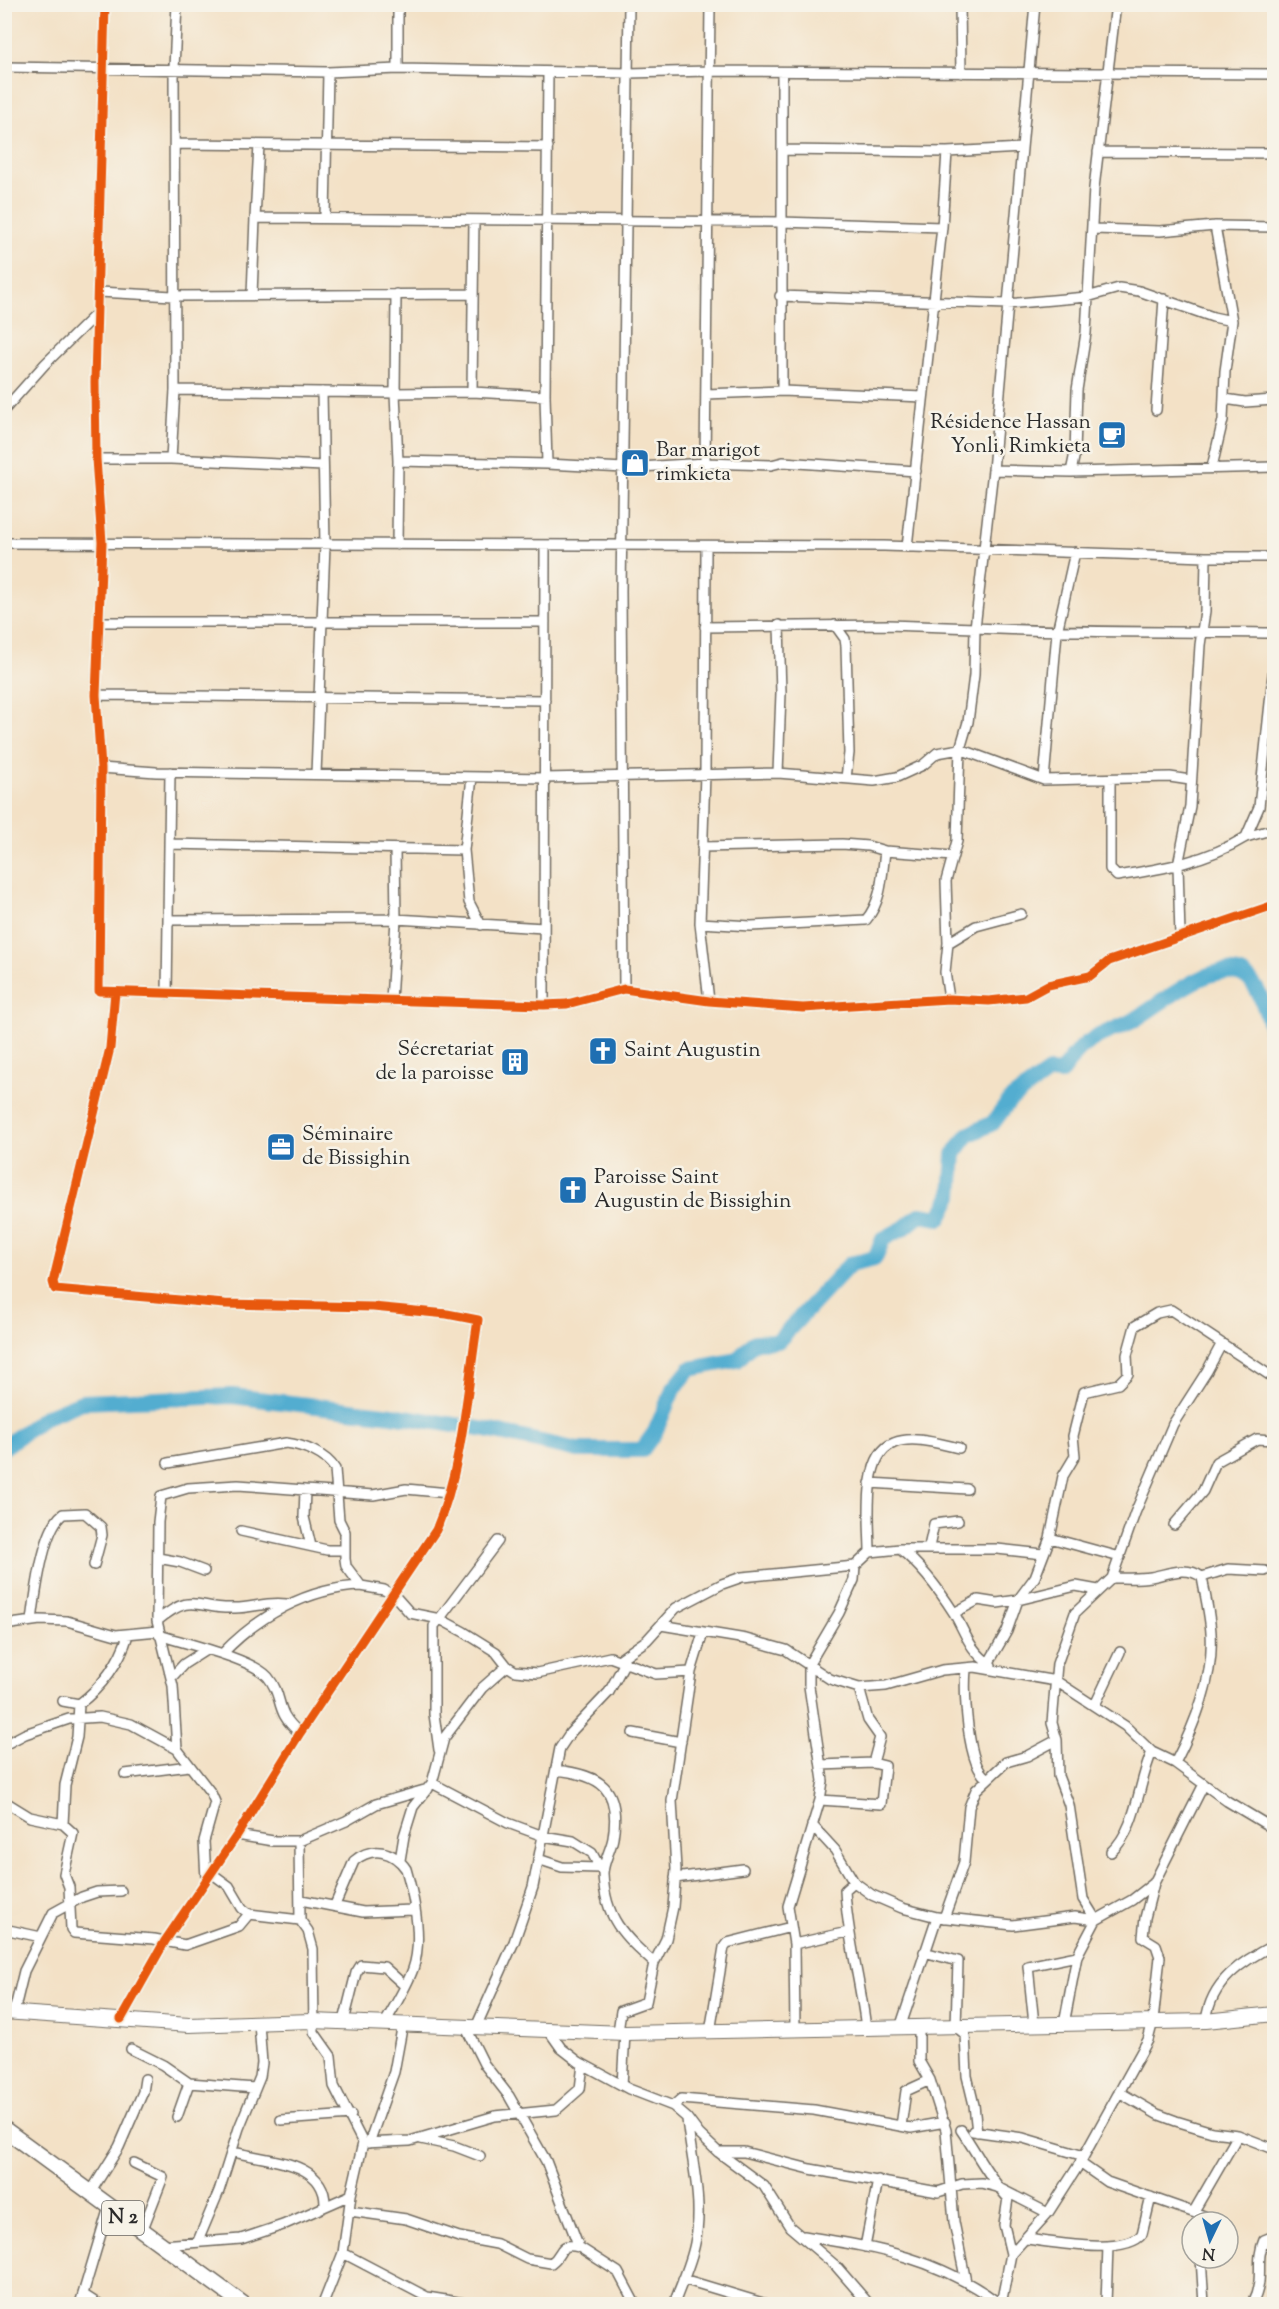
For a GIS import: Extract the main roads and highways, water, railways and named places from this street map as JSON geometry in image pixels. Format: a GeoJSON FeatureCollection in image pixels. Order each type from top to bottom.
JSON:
{"type":"FeatureCollection","features":[{"type":"Feature","properties":{"kind":"main road","name":"N 2"},"geometry":{"type":"LineString","coordinates":[[4,2129],[243,2304]]}},
{"type":"Feature","properties":{"kind":"waterway"},"geometry":{"type":"LineString","coordinates":[[4,1447],[45,1417],[82,1402],[232,1396],[392,1415],[486,1430],[578,1450],[642,1450],[655,1432],[673,1390],[690,1369],[737,1360],[755,1342],[778,1341],[850,1264],[875,1258],[883,1239],[904,1228],[920,1215],[940,1218],[951,1196],[954,1154],[968,1135],[993,1123],[1010,1100],[1049,1072],[1061,1073],[1087,1043],[1134,1020],[1186,986],[1214,973],[1228,972],[1241,974],[1254,985],[1263,1002],[1274,1038]]}},
{"type":"Feature","properties":{"kind":"place","name":"Résidence Hassan Yonli, Rimkieta"},"geometry":{"type":"Point","coordinates":[1112,435]}},
{"type":"Feature","properties":{"kind":"place","name":"Bar marigot rimkieta"},"geometry":{"type":"Point","coordinates":[635,463]}},
{"type":"Feature","properties":{"kind":"place","name":"Saint Augustin"},"geometry":{"type":"Point","coordinates":[603,1051]}},
{"type":"Feature","properties":{"kind":"place","name":"Sécretariat de la paroisse"},"geometry":{"type":"Point","coordinates":[515,1062]}},
{"type":"Feature","properties":{"kind":"place","name":"Séminaire de Bissighin"},"geometry":{"type":"Point","coordinates":[281,1147]}},
{"type":"Feature","properties":{"kind":"place","name":"Paroisse Saint Augustin de Bissighin"},"geometry":{"type":"Point","coordinates":[573,1190]}}]}
